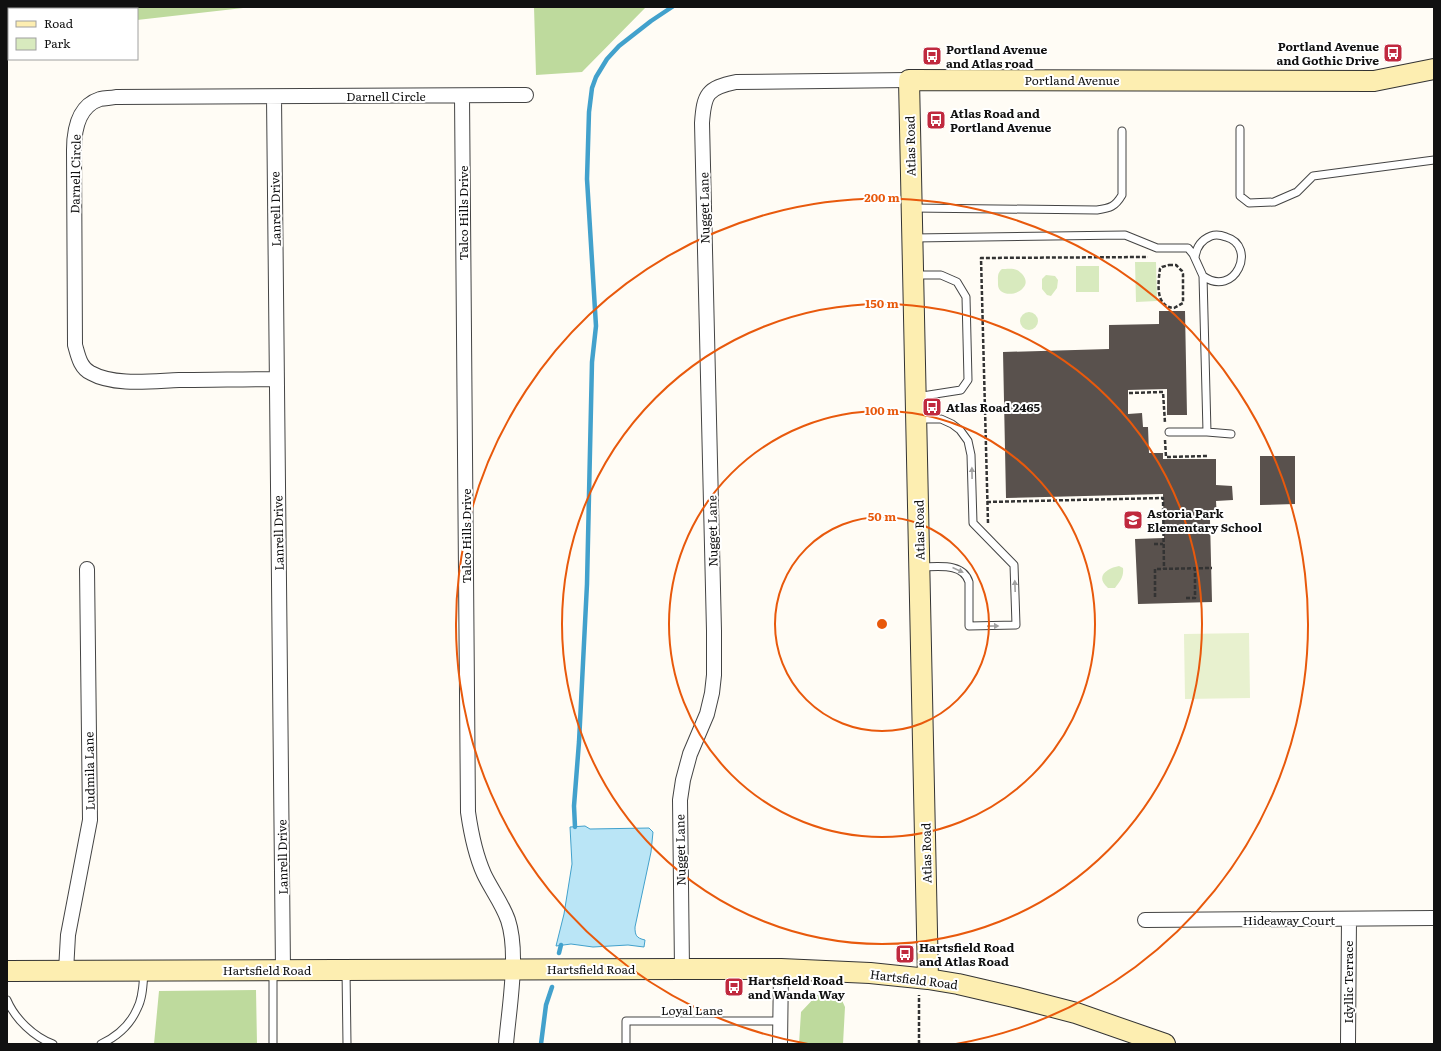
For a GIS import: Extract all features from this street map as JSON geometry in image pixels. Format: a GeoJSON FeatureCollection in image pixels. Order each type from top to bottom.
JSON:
{"type":"FeatureCollection","features":[{"type":"Feature","properties":{"kind":"street","name":"Portland Avenue"},"geometry":{"type":"LineString","coordinates":[[711,91],[720,85],[736,82],[909,80],[1374,81],[1434,69]]}},
{"type":"Feature","properties":{"kind":"street","name":"Atlas Road"},"geometry":{"type":"LineString","coordinates":[[909,80],[920,567],[924,978]]}},
{"type":"Feature","properties":{"kind":"street","name":"Nugget Lane"},"geometry":{"type":"LineString","coordinates":[[682,969],[680,800],[683,780],[690,754],[707,714],[714,675],[702,123],[703,107],[711,91]]}},
{"type":"Feature","properties":{"kind":"street","name":"Darnell Circle"},"geometry":{"type":"LineString","coordinates":[[277,379],[110,380],[91,374],[84,369],[77,352],[75,337],[74,136],[78,121],[84,110],[100,99],[116,97],[526,95]]}},
{"type":"Feature","properties":{"kind":"street","name":"Talco Hills Drive"},"geometry":{"type":"LineString","coordinates":[[462,96],[468,812],[476,855],[484,874],[508,920],[512,937],[513,969],[506,1044]]}},
{"type":"Feature","properties":{"kind":"street","name":"Lanrell Drive"},"geometry":{"type":"LineString","coordinates":[[274,97],[277,379],[278,969]]}},
{"type":"Feature","properties":{"kind":"street","name":"Ludmila Lane"},"geometry":{"type":"LineString","coordinates":[[66,971],[68,934],[90,820],[88,569]]}},
{"type":"Feature","properties":{"kind":"street","name":"Hideaway Court"},"geometry":{"type":"LineString","coordinates":[[1145,920],[1434,918]]}},
{"type":"Feature","properties":{"kind":"street","name":"Idyllic Terrace"},"geometry":{"type":"LineString","coordinates":[[1348,1044],[1349,919]]}},
{"type":"Feature","properties":{"kind":"street","name":"Hartsfield Road"},"geometry":{"type":"LineString","coordinates":[[7,971],[278,969],[781,969],[870,973],[924,978],[1053,1007],[1076,1013],[1142,1040],[1165,1044]]}},
{"type":"Feature","properties":{"kind":"street"},"geometry":{"type":"LineString","coordinates":[[780,1044],[781,969]]}},
{"type":"Feature","properties":{"kind":"lane"},"geometry":{"type":"LineString","coordinates":[[1240,129],[1240,196],[1249,202],[1274,202],[1297,192],[1313,176],[1434,160]]}},
{"type":"Feature","properties":{"kind":"lane"},"geometry":{"type":"LineString","coordinates":[[912,208],[1097,210],[1108,208],[1117,204],[1122,196],[1122,131]]}},
{"type":"Feature","properties":{"kind":"lane"},"geometry":{"type":"LineString","coordinates":[[912,238],[1125,235],[1158,248],[1188,248],[1193,254],[1203,276],[1207,432]]}},
{"type":"Feature","properties":{"kind":"lane"},"geometry":{"type":"LineString","coordinates":[[1195,258],[1196,250],[1200,243],[1206,238],[1214,235],[1221,235],[1229,238],[1235,242],[1240,249],[1242,257],[1240,265],[1237,272],[1231,278],[1223,281],[1215,281],[1203,276]]}},
{"type":"Feature","properties":{"kind":"lane"},"geometry":{"type":"LineString","coordinates":[[913,275],[941,275],[946,277],[957,282],[966,297],[968,380],[962,390],[916,397]]}},
{"type":"Feature","properties":{"kind":"lane"},"geometry":{"type":"LineString","coordinates":[[916,419],[941,419],[960,430],[968,441],[971,455],[973,523],[1014,565],[1016,625],[969,626],[969,582],[967,576],[959,569],[951,567],[920,567]]}},
{"type":"Feature","properties":{"kind":"lane"},"geometry":{"type":"LineString","coordinates":[[1169,432],[1207,432],[1231,434]]}},
{"type":"Feature","properties":{"kind":"lane"},"geometry":{"type":"LineString","coordinates":[[273,1044],[278,969]]}},
{"type":"Feature","properties":{"kind":"lane"},"geometry":{"type":"LineString","coordinates":[[346,969],[347,1044]]}},
{"type":"Feature","properties":{"kind":"lane"},"geometry":{"type":"LineString","coordinates":[[101,1044],[115,1036],[126,1027],[137,1010],[142,995],[144,970]]}},
{"type":"Feature","properties":{"kind":"lane"},"geometry":{"type":"LineString","coordinates":[[7,1000],[22,1022],[43,1041],[53,1044]]}},
{"type":"Feature","properties":{"kind":"lane","name":"Loyal Lane"},"geometry":{"type":"LineString","coordinates":[[626,1044],[626,1021],[780,1021]]}},
{"type":"Feature","properties":{"kind":"path"},"geometry":{"type":"LineString","coordinates":[[988,524],[981,258],[1155,257]]}},
{"type":"Feature","properties":{"kind":"path"},"geometry":{"type":"LineString","coordinates":[[1171,261],[1172,265]]}},
{"type":"Feature","properties":{"kind":"path"},"geometry":{"type":"LineString","coordinates":[[1172,265],[1176,265],[1180,268],[1183,274],[1184,301],[1179,306],[1174,308],[1164,305],[1159,296],[1160,269],[1164,266],[1172,265]]}},
{"type":"Feature","properties":{"kind":"path"},"geometry":{"type":"LineString","coordinates":[[1129,393],[1163,392]]}},
{"type":"Feature","properties":{"kind":"path"},"geometry":{"type":"LineString","coordinates":[[1166,457],[1207,456]]}},
{"type":"Feature","properties":{"kind":"path"},"geometry":{"type":"LineString","coordinates":[[987,502],[1163,498],[1164,569]]}},
{"type":"Feature","properties":{"kind":"path"},"geometry":{"type":"LineString","coordinates":[[1154,544],[1163,544]]}},
{"type":"Feature","properties":{"kind":"path"},"geometry":{"type":"LineString","coordinates":[[1186,598],[1195,598],[1195,568]]}},
{"type":"Feature","properties":{"kind":"path"},"geometry":{"type":"LineString","coordinates":[[1155,596],[1155,569],[1212,568]]}},
{"type":"Feature","properties":{"kind":"path"},"geometry":{"type":"LineString","coordinates":[[919,1044],[924,978]]}},
{"type":"Feature","properties":{"kind":"green space"},"geometry":{"type":"Polygon","coordinates":[[[7,7],[252,7],[138,20],[138,8],[8,8],[7,36],[7,7]]]}},
{"type":"Feature","properties":{"kind":"green space"},"geometry":{"type":"Polygon","coordinates":[[[534,7],[646,7],[582,72],[536,75],[534,7]]]}},
{"type":"Feature","properties":{"kind":"green space"},"geometry":{"type":"Polygon","coordinates":[[[1135,262],[1156,262],[1157,301],[1136,302],[1135,262]]]}},
{"type":"Feature","properties":{"kind":"green space"},"geometry":{"type":"Polygon","coordinates":[[[1076,266],[1099,266],[1099,292],[1076,292],[1076,266]]]}},
{"type":"Feature","properties":{"kind":"green space"},"geometry":{"type":"Polygon","coordinates":[[[1002,269],[1015,269],[1020,272],[1025,278],[1025,286],[1020,291],[1012,294],[1001,291],[999,288],[998,277],[999,272],[1002,269]]]}},
{"type":"Feature","properties":{"kind":"green space"},"geometry":{"type":"Polygon","coordinates":[[[1046,275],[1055,276],[1058,280],[1057,288],[1051,296],[1047,295],[1042,289],[1042,279],[1046,275]]]}},
{"type":"Feature","properties":{"kind":"green space"},"geometry":{"type":"Polygon","coordinates":[[[1029,312],[1035,315],[1038,321],[1035,327],[1029,330],[1023,327],[1020,321],[1023,315],[1029,312]]]}},
{"type":"Feature","properties":{"kind":"green space"},"geometry":{"type":"Polygon","coordinates":[[[1119,566],[1123,568],[1121,579],[1115,588],[1108,588],[1102,580],[1102,576],[1107,571],[1119,566]]]}},
{"type":"Feature","properties":{"kind":"green space"},"geometry":{"type":"Polygon","coordinates":[[[1249,633],[1250,698],[1185,699],[1184,634],[1249,633]]]}},
{"type":"Feature","properties":{"kind":"green space"},"geometry":{"type":"Polygon","coordinates":[[[256,990],[257,1044],[154,1044],[159,991],[256,990]]]}},
{"type":"Feature","properties":{"kind":"green space"},"geometry":{"type":"Polygon","coordinates":[[[839,994],[845,1007],[843,1044],[799,1044],[801,1012],[817,995],[839,994]]]}},
{"type":"Feature","properties":{"kind":"water"},"geometry":{"type":"Polygon","coordinates":[[[585,826],[590,829],[649,828],[653,832],[651,852],[635,927],[637,936],[645,940],[644,947],[628,945],[593,947],[571,944],[556,946],[564,914],[572,864],[570,827],[585,826]]]}},
{"type":"Feature","properties":{"kind":"building"},"geometry":{"type":"Polygon","coordinates":[[[1159,311],[1185,311],[1187,415],[1167,415],[1167,389],[1128,390],[1128,414],[1142,413],[1143,427],[1148,427],[1149,453],[1163,453],[1163,459],[1216,459],[1216,485],[1232,486],[1233,500],[1216,501],[1217,519],[1210,520],[1212,602],[1138,604],[1135,539],[1164,538],[1163,494],[1006,498],[1003,352],[1109,349],[1109,325],[1159,324],[1159,311]]]}},
{"type":"Feature","properties":{"kind":"building"},"geometry":{"type":"Polygon","coordinates":[[[1260,456],[1295,456],[1295,504],[1260,505],[1260,456]]]}},
{"type":"Feature","properties":{"kind":"waterway"},"geometry":{"type":"LineString","coordinates":[[575,827],[574,806],[579,742],[587,584],[592,362],[596,326],[587,179],[589,112],[592,88],[596,77],[607,59],[619,46],[672,7]]}},
{"type":"Feature","properties":{"kind":"waterway"},"geometry":{"type":"LineString","coordinates":[[559,953],[561,945]]}},
{"type":"Feature","properties":{"kind":"waterway"},"geometry":{"type":"LineString","coordinates":[[541,1044],[546,1005],[552,987]]}},
{"type":"Feature","properties":{"kind":"place","name":"Portland Avenue and Gothic Drive"},"geometry":{"type":"Point","coordinates":[1393,53]}},
{"type":"Feature","properties":{"kind":"place","name":"Portland Avenue and Atlas road"},"geometry":{"type":"Point","coordinates":[932,56]}},
{"type":"Feature","properties":{"kind":"place","name":"Atlas Road and Portland Avenue"},"geometry":{"type":"Point","coordinates":[936,120]}},
{"type":"Feature","properties":{"kind":"place","name":"Atlas Road 2465"},"geometry":{"type":"Point","coordinates":[932,407]}},
{"type":"Feature","properties":{"kind":"place","name":"Astoria Park Elementary School"},"geometry":{"type":"Point","coordinates":[1133,520]}},
{"type":"Feature","properties":{"kind":"place","name":"Hartsfield Road and Atlas Road"},"geometry":{"type":"Point","coordinates":[905,954]}},
{"type":"Feature","properties":{"kind":"place","name":"Hartsfield Road and Wanda Way"},"geometry":{"type":"Point","coordinates":[734,987]}}]}
